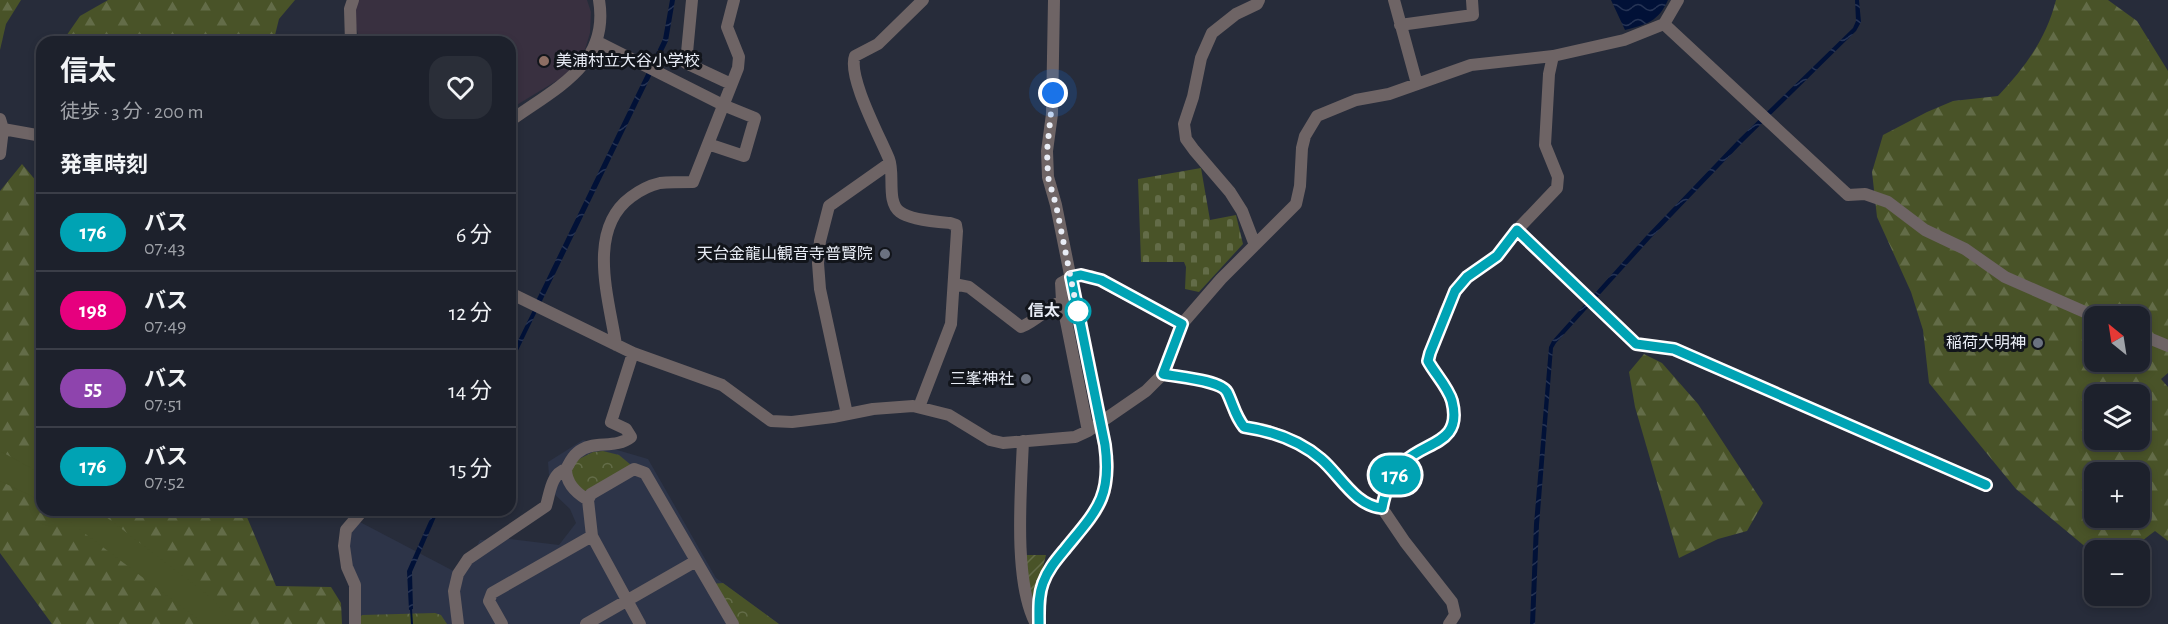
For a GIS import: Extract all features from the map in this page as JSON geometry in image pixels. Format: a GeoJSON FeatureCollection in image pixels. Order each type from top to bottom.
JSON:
{"type":"FeatureCollection","features":[{"type":"Feature","properties":{"kind":"street"},"geometry":{"type":"LineString","coordinates":[[351,36],[352,0]]}},
{"type":"Feature","properties":{"kind":"street"},"geometry":{"type":"LineString","coordinates":[[516,117],[575,75],[588,61],[596,42],[601,20],[599,0]]}},
{"type":"Feature","properties":{"kind":"street"},"geometry":{"type":"LineString","coordinates":[[692,0],[686,63],[731,84]]}},
{"type":"Feature","properties":{"kind":"street"},"geometry":{"type":"LineString","coordinates":[[616,345],[604,272],[606,234],[614,216],[626,201],[637,193],[658,183],[693,182],[731,84],[739,57],[727,27],[734,0]]}},
{"type":"Feature","properties":{"kind":"street"},"geometry":{"type":"LineString","coordinates":[[919,407],[951,324],[956,225],[910,216],[900,212],[894,203],[890,163],[855,80],[852,62],[855,56],[878,44],[923,0]]}},
{"type":"Feature","properties":{"kind":"street"},"geometry":{"type":"LineString","coordinates":[[1037,624],[1041,593],[1049,570],[1095,512],[1103,497],[1108,464],[1056,205],[1048,177],[1047,151],[1054,72],[1054,0]]}},
{"type":"Feature","properties":{"kind":"street"},"geometry":{"type":"LineString","coordinates":[[1255,245],[1242,211],[1230,192],[1186,139],[1184,124],[1193,97],[1201,58],[1212,33],[1236,14],[1257,4],[1258,0]]}},
{"type":"Feature","properties":{"kind":"street"},"geometry":{"type":"LineString","coordinates":[[1394,0],[1418,84]]}},
{"type":"Feature","properties":{"kind":"street"},"geometry":{"type":"LineString","coordinates":[[1400,25],[1473,15],[1472,0]]}},
{"type":"Feature","properties":{"kind":"street"},"geometry":{"type":"LineString","coordinates":[[516,296],[633,353],[722,385],[771,421],[792,422],[902,406],[919,407],[949,415],[990,440],[1003,442],[1075,437],[1088,431],[1146,391],[1163,374],[1182,324],[1296,204],[1300,186],[1302,148],[1305,136],[1317,116],[1356,100],[1389,94],[1471,65],[1553,56],[1624,39],[1664,24],[1678,0]]}},
{"type":"Feature","properties":{"kind":"street"},"geometry":{"type":"LineString","coordinates":[[1664,24],[1848,195],[1865,194],[1888,202],[1925,230],[1965,249],[2005,277],[2084,312]]}},
{"type":"Feature","properties":{"kind":"street"},"geometry":{"type":"LineString","coordinates":[[596,42],[723,105],[755,118],[744,156],[708,144]]}},
{"type":"Feature","properties":{"kind":"street"},"geometry":{"type":"LineString","coordinates":[[1449,624],[1455,615],[1452,602],[1382,508],[1385,492],[1404,462],[1449,434],[1455,417],[1451,398],[1428,361],[1455,291],[1467,277],[1497,256],[1517,230],[1557,188],[1558,177],[1545,145],[1549,74],[1553,56]]}},
{"type":"Feature","properties":{"kind":"street"},"geometry":{"type":"LineString","coordinates":[[0,154],[2,124],[36,134]]}},
{"type":"Feature","properties":{"kind":"street"},"geometry":{"type":"LineString","coordinates":[[847,414],[820,289],[818,263],[820,241],[829,206],[890,163]]}},
{"type":"Feature","properties":{"kind":"street"},"geometry":{"type":"LineString","coordinates":[[1517,230],[1636,344],[1674,349],[1986,485]]}},
{"type":"Feature","properties":{"kind":"street"},"geometry":{"type":"LineString","coordinates":[[1088,431],[1062,301],[1061,283],[1071,277],[1081,275],[1101,280],[1182,324]]}},
{"type":"Feature","properties":{"kind":"street"},"geometry":{"type":"LineString","coordinates":[[954,284],[969,287],[1021,327],[1035,321],[1048,309],[1062,301]]}},
{"type":"Feature","properties":{"kind":"street"},"geometry":{"type":"LineString","coordinates":[[2150,339],[2168,346]]}},
{"type":"Feature","properties":{"kind":"street"},"geometry":{"type":"LineString","coordinates":[[458,624],[454,591],[458,574],[468,558],[546,506],[553,481],[561,470],[566,469],[576,453],[590,446],[624,442],[631,437],[626,429],[611,422],[633,353]]}},
{"type":"Feature","properties":{"kind":"street"},"geometry":{"type":"LineString","coordinates":[[1163,374],[1216,384],[1225,389],[1238,420],[1244,427],[1262,429],[1303,446],[1322,460],[1358,498],[1373,507],[1382,508]]}},
{"type":"Feature","properties":{"kind":"street"},"geometry":{"type":"LineString","coordinates":[[1023,441],[1020,542],[1029,611],[1037,624]]}},
{"type":"Feature","properties":{"kind":"street"},"geometry":{"type":"LineString","coordinates":[[566,469],[574,492],[588,500]]}},
{"type":"Feature","properties":{"kind":"street"},"geometry":{"type":"LineString","coordinates":[[640,624],[592,536],[588,500],[591,494],[634,469],[645,473],[733,624]]}},
{"type":"Feature","properties":{"kind":"street"},"geometry":{"type":"LineString","coordinates":[[355,624],[355,585],[346,567],[344,546],[346,530],[358,516]]}},
{"type":"Feature","properties":{"kind":"street"},"geometry":{"type":"LineString","coordinates":[[502,624],[489,601],[492,593],[592,536]]}},
{"type":"Feature","properties":{"kind":"street"},"geometry":{"type":"LineString","coordinates":[[586,624],[696,561]]}},
{"type":"Feature","properties":{"kind":"shaded area","name":"美浦村立大谷小学校"},"geometry":{"type":"Polygon","coordinates":[[[357,0],[587,0],[591,12],[590,33],[584,53],[574,68],[516,105],[516,36],[357,36],[354,17],[357,0]]]}},
{"type":"Feature","properties":{"kind":"shaded area"},"geometry":{"type":"Polygon","coordinates":[[[583,440],[648,459],[716,578],[779,624],[353,624],[344,546],[358,521],[463,576],[480,540],[510,539],[559,545],[576,523],[570,509],[550,490],[548,462],[583,440]]]}},
{"type":"Feature","properties":{"kind":"green space"},"geometry":{"type":"Polygon","coordinates":[[[0,0],[21,0],[6,24],[0,50],[0,0]]]}},
{"type":"Feature","properties":{"kind":"green space"},"geometry":{"type":"Polygon","coordinates":[[[108,0],[295,0],[279,19],[275,36],[66,36],[80,16],[108,0]]]}},
{"type":"Feature","properties":{"kind":"green space"},"geometry":{"type":"Polygon","coordinates":[[[2056,0],[2108,0],[2137,21],[2168,71],[2168,373],[2161,379],[2168,387],[2168,541],[2155,531],[2143,540],[2084,540],[2084,546],[2016,489],[1929,383],[1923,330],[1911,292],[1877,217],[1872,172],[1883,135],[1953,101],[1998,96],[2034,51],[2047,27],[2056,0]]]}},
{"type":"Feature","properties":{"kind":"green space"},"geometry":{"type":"Polygon","coordinates":[[[22,164],[36,181],[36,516],[247,516],[276,586],[331,587],[341,603],[342,624],[52,624],[0,553],[0,191],[22,164]]]}},
{"type":"Feature","properties":{"kind":"green space"},"geometry":{"type":"Polygon","coordinates":[[[1201,168],[1210,220],[1236,215],[1243,244],[1199,292],[1185,289],[1186,267],[1184,262],[1141,262],[1138,179],[1201,168]]]}},
{"type":"Feature","properties":{"kind":"green space"},"geometry":{"type":"Polygon","coordinates":[[[1644,354],[1662,363],[1698,404],[1763,503],[1747,531],[1718,539],[1679,558],[1635,407],[1629,372],[1644,354]]]}},
{"type":"Feature","properties":{"kind":"green space"},"geometry":{"type":"Polygon","coordinates":[[[0,451],[36,471],[36,498],[0,481],[0,451]]]}},
{"type":"Feature","properties":{"kind":"green space"},"geometry":{"type":"Polygon","coordinates":[[[603,451],[619,455],[631,465],[582,493],[568,478],[571,463],[593,452],[603,451]]]}},
{"type":"Feature","properties":{"kind":"green space"},"geometry":{"type":"Polygon","coordinates":[[[62,516],[105,516],[213,599],[232,624],[204,624],[62,516]]]}},
{"type":"Feature","properties":{"kind":"green space"},"geometry":{"type":"Polygon","coordinates":[[[1022,555],[1046,555],[1033,606],[1022,555]]]}},
{"type":"Feature","properties":{"kind":"green space"},"geometry":{"type":"Polygon","coordinates":[[[723,583],[779,624],[733,624],[710,584],[723,583]]]}},
{"type":"Feature","properties":{"kind":"green space"},"geometry":{"type":"Polygon","coordinates":[[[435,613],[441,615],[447,624],[355,624],[362,615],[435,613]]]}},
{"type":"Feature","properties":{"kind":"water"},"geometry":{"type":"Polygon","coordinates":[[[670,0],[675,0],[668,41],[516,355],[516,345],[533,307],[663,39],[670,0]]]}},
{"type":"Feature","properties":{"kind":"water"},"geometry":{"type":"Polygon","coordinates":[[[1611,0],[1668,0],[1656,18],[1625,30],[1611,0]]]}},
{"type":"Feature","properties":{"kind":"water"},"geometry":{"type":"Polygon","coordinates":[[[1855,0],[1859,0],[1861,22],[1856,31],[1742,143],[1651,238],[1553,348],[1539,525],[1535,624],[1530,624],[1534,524],[1549,347],[1552,341],[1647,235],[1738,140],[1853,28],[1856,21],[1855,0]]]}},
{"type":"Feature","properties":{"kind":"water"},"geometry":{"type":"Polygon","coordinates":[[[431,516],[436,516],[412,572],[413,609],[409,610],[407,571],[431,516]]]}},
{"type":"Feature","properties":{"kind":"waterway"},"geometry":{"type":"LineString","coordinates":[[411,609],[412,624]]}},
{"type":"Feature","properties":{"kind":"bus line","name":"176"},"geometry":{"type":"LineString","coordinates":[[1039,624],[1042,584],[1058,557],[1095,512],[1103,497],[1107,482],[1108,464],[1105,445],[1071,277],[1081,275],[1101,280],[1182,324],[1163,374],[1216,384],[1225,389],[1238,420],[1244,427],[1262,429],[1303,446],[1322,460],[1358,498],[1373,507],[1382,508],[1385,492],[1404,462],[1449,434],[1455,417],[1451,398],[1428,361],[1430,353],[1455,291],[1467,277],[1497,256],[1517,230],[1636,344],[1674,349],[1986,485]]}},
{"type":"Feature","properties":{"kind":"place","name":"美浦村立大谷小学校"},"geometry":{"type":"Point","coordinates":[544,61]}},
{"type":"Feature","properties":{"kind":"place","name":"天台金龍山観音寺普賢院"},"geometry":{"type":"Point","coordinates":[885,254]}},
{"type":"Feature","properties":{"kind":"place","name":"信太"},"geometry":{"type":"Point","coordinates":[1078,311]}},
{"type":"Feature","properties":{"kind":"place","name":"稲荷大明神"},"geometry":{"type":"Point","coordinates":[2038,343]}},
{"type":"Feature","properties":{"kind":"place","name":"三峯神社"},"geometry":{"type":"Point","coordinates":[1026,379]}},
{"type":"Feature","properties":{"kind":"route"},"geometry":{"type":"LineString","coordinates":[[1053,93],[1047,151],[1048,177],[1056,205],[1079,319],[1078,311]]}}]}
